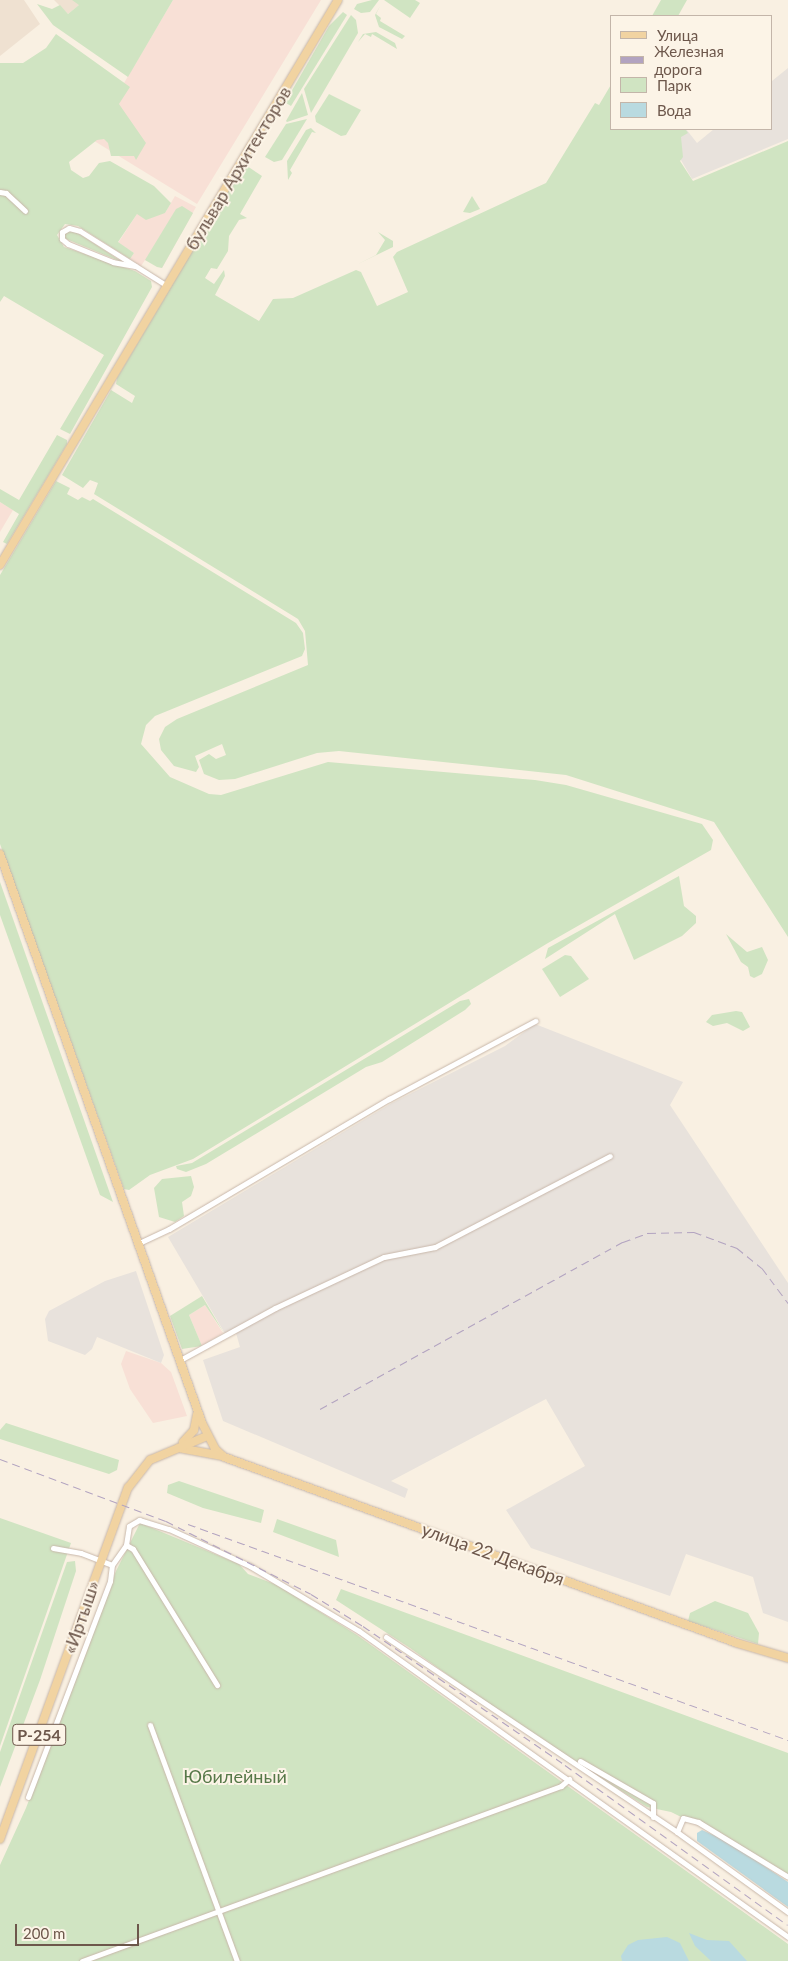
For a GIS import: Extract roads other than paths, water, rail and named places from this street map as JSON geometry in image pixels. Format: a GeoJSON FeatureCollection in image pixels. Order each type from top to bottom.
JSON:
{"type":"FeatureCollection","features":[{"type":"Feature","properties":{"kind":"main road","name":"бульвар Архитекторов"},"geometry":{"type":"LineString","coordinates":[[166,286],[332,0]]}},
{"type":"Feature","properties":{"kind":"main road","name":"бульвар Архитекторов"},"geometry":{"type":"LineString","coordinates":[[0,564],[338,0]]}},
{"type":"Feature","properties":{"kind":"main road"},"geometry":{"type":"LineString","coordinates":[[0,854],[207,1436],[224,1457]]}},
{"type":"Feature","properties":{"kind":"main road"},"geometry":{"type":"LineString","coordinates":[[172,1449],[194,1430],[197,1409]]}},
{"type":"Feature","properties":{"kind":"main road","name":"«Иртыш»"},"geometry":{"type":"LineString","coordinates":[[0,1839],[132,1481],[150,1460],[172,1449],[207,1436]]}},
{"type":"Feature","properties":{"kind":"main road","name":"улица 22 Декабря"},"geometry":{"type":"LineString","coordinates":[[172,1449],[191,1449],[224,1457],[737,1643],[788,1658]]}},
{"type":"Feature","properties":{"kind":"street"},"geometry":{"type":"LineString","coordinates":[[0,192],[6,193],[25,211]]}},
{"type":"Feature","properties":{"kind":"street"},"geometry":{"type":"LineString","coordinates":[[134,266],[113,262],[65,242],[62,232],[65,228],[75,229],[166,286]]}},
{"type":"Feature","properties":{"kind":"street"},"geometry":{"type":"LineString","coordinates":[[139,1242],[169,1229],[389,1099],[535,1021]]}},
{"type":"Feature","properties":{"kind":"street"},"geometry":{"type":"LineString","coordinates":[[180,1360],[275,1308],[384,1257],[435,1247],[610,1156]]}},
{"type":"Feature","properties":{"kind":"street"},"geometry":{"type":"LineString","coordinates":[[28,1798],[110,1581],[112,1565],[126,1545],[129,1526],[139,1520],[169,1529],[250,1566],[359,1631],[788,1937]]}},
{"type":"Feature","properties":{"kind":"street"},"geometry":{"type":"LineString","coordinates":[[126,1545],[137,1556],[217,1685]]}},
{"type":"Feature","properties":{"kind":"street"},"geometry":{"type":"LineString","coordinates":[[53,1548],[112,1565]]}},
{"type":"Feature","properties":{"kind":"street"},"geometry":{"type":"LineString","coordinates":[[386,1637],[677,1832],[788,1912]]}},
{"type":"Feature","properties":{"kind":"street"},"geometry":{"type":"LineString","coordinates":[[150,1725],[237,1961]]}},
{"type":"Feature","properties":{"kind":"street"},"geometry":{"type":"LineString","coordinates":[[580,1761],[654,1803],[653,1817]]}},
{"type":"Feature","properties":{"kind":"street"},"geometry":{"type":"LineString","coordinates":[[82,1961],[561,1786],[569,1779]]}},
{"type":"Feature","properties":{"kind":"street"},"geometry":{"type":"LineString","coordinates":[[677,1832],[683,1818],[698,1822],[788,1878]]}},
{"type":"Feature","properties":{"kind":"water"},"geometry":{"type":"Polygon","coordinates":[[[702,1830],[727,1841],[788,1882],[788,1907],[697,1841],[697,1833],[702,1830]]]}},
{"type":"Feature","properties":{"kind":"water"},"geometry":{"type":"Polygon","coordinates":[[[689,1933],[707,1940],[729,1941],[747,1961],[711,1961],[695,1946],[689,1933]]]}},
{"type":"Feature","properties":{"kind":"water"},"geometry":{"type":"Polygon","coordinates":[[[667,1937],[680,1943],[689,1961],[622,1961],[621,1956],[628,1945],[638,1940],[667,1937]]]}},
{"type":"Feature","properties":{"kind":"railway"},"geometry":{"type":"LineString","coordinates":[[320,1409],[623,1242],[648,1233],[694,1232],[737,1248],[762,1268],[788,1303]]}},
{"type":"Feature","properties":{"kind":"railway"},"geometry":{"type":"LineString","coordinates":[[0,1459],[166,1521],[311,1594],[363,1626],[565,1765],[788,1925]]}},
{"type":"Feature","properties":{"kind":"railway"},"geometry":{"type":"LineString","coordinates":[[188,1524],[788,1740]]}},
{"type":"Feature","properties":{"kind":"park label","name":"Юбилейный"},"geometry":{"type":"Point","coordinates":[235,1776]}}]}
